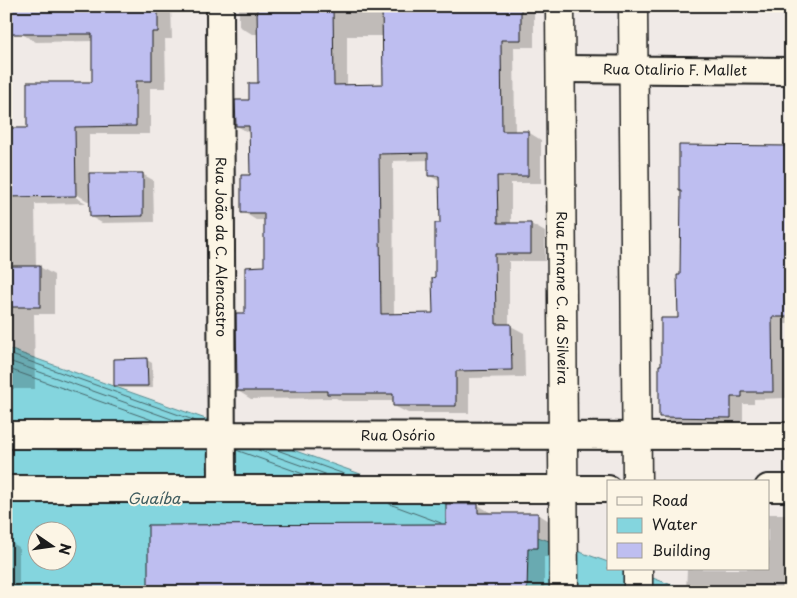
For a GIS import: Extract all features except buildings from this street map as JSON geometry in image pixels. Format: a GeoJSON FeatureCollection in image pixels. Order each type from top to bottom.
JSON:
{"type":"FeatureCollection","features":[{"type":"Feature","properties":{"kind":"street","name":"Rua João da C. Alencastro"},"geometry":{"type":"LineString","coordinates":[[220,6],[222,489]]}},
{"type":"Feature","properties":{"kind":"street","name":"Rua Ernane C. da Silveira"},"geometry":{"type":"LineString","coordinates":[[560,6],[564,592]]}},
{"type":"Feature","properties":{"kind":"street"},"geometry":{"type":"LineString","coordinates":[[633,6],[637,480]]}},
{"type":"Feature","properties":{"kind":"street","name":"Rua Otalirio F. Mallet"},"geometry":{"type":"LineString","coordinates":[[560,69],[791,71]]}},
{"type":"Feature","properties":{"kind":"street","name":"Rua Osório"},"geometry":{"type":"LineString","coordinates":[[6,435],[791,436]]}},
{"type":"Feature","properties":{"kind":"street"},"geometry":{"type":"LineString","coordinates":[[770,488],[791,488]]}},
{"type":"Feature","properties":{"kind":"street"},"geometry":{"type":"LineString","coordinates":[[6,489],[607,489]]}},
{"type":"Feature","properties":{"kind":"street"},"geometry":{"type":"LineString","coordinates":[[638,570],[638,592]]}},
{"type":"Feature","properties":{"kind":"water","name":"Guaíba"},"geometry":{"type":"Polygon","coordinates":[[[6,348],[607,562],[607,570],[631,570],[691,592],[6,592],[6,348]]]}}]}
